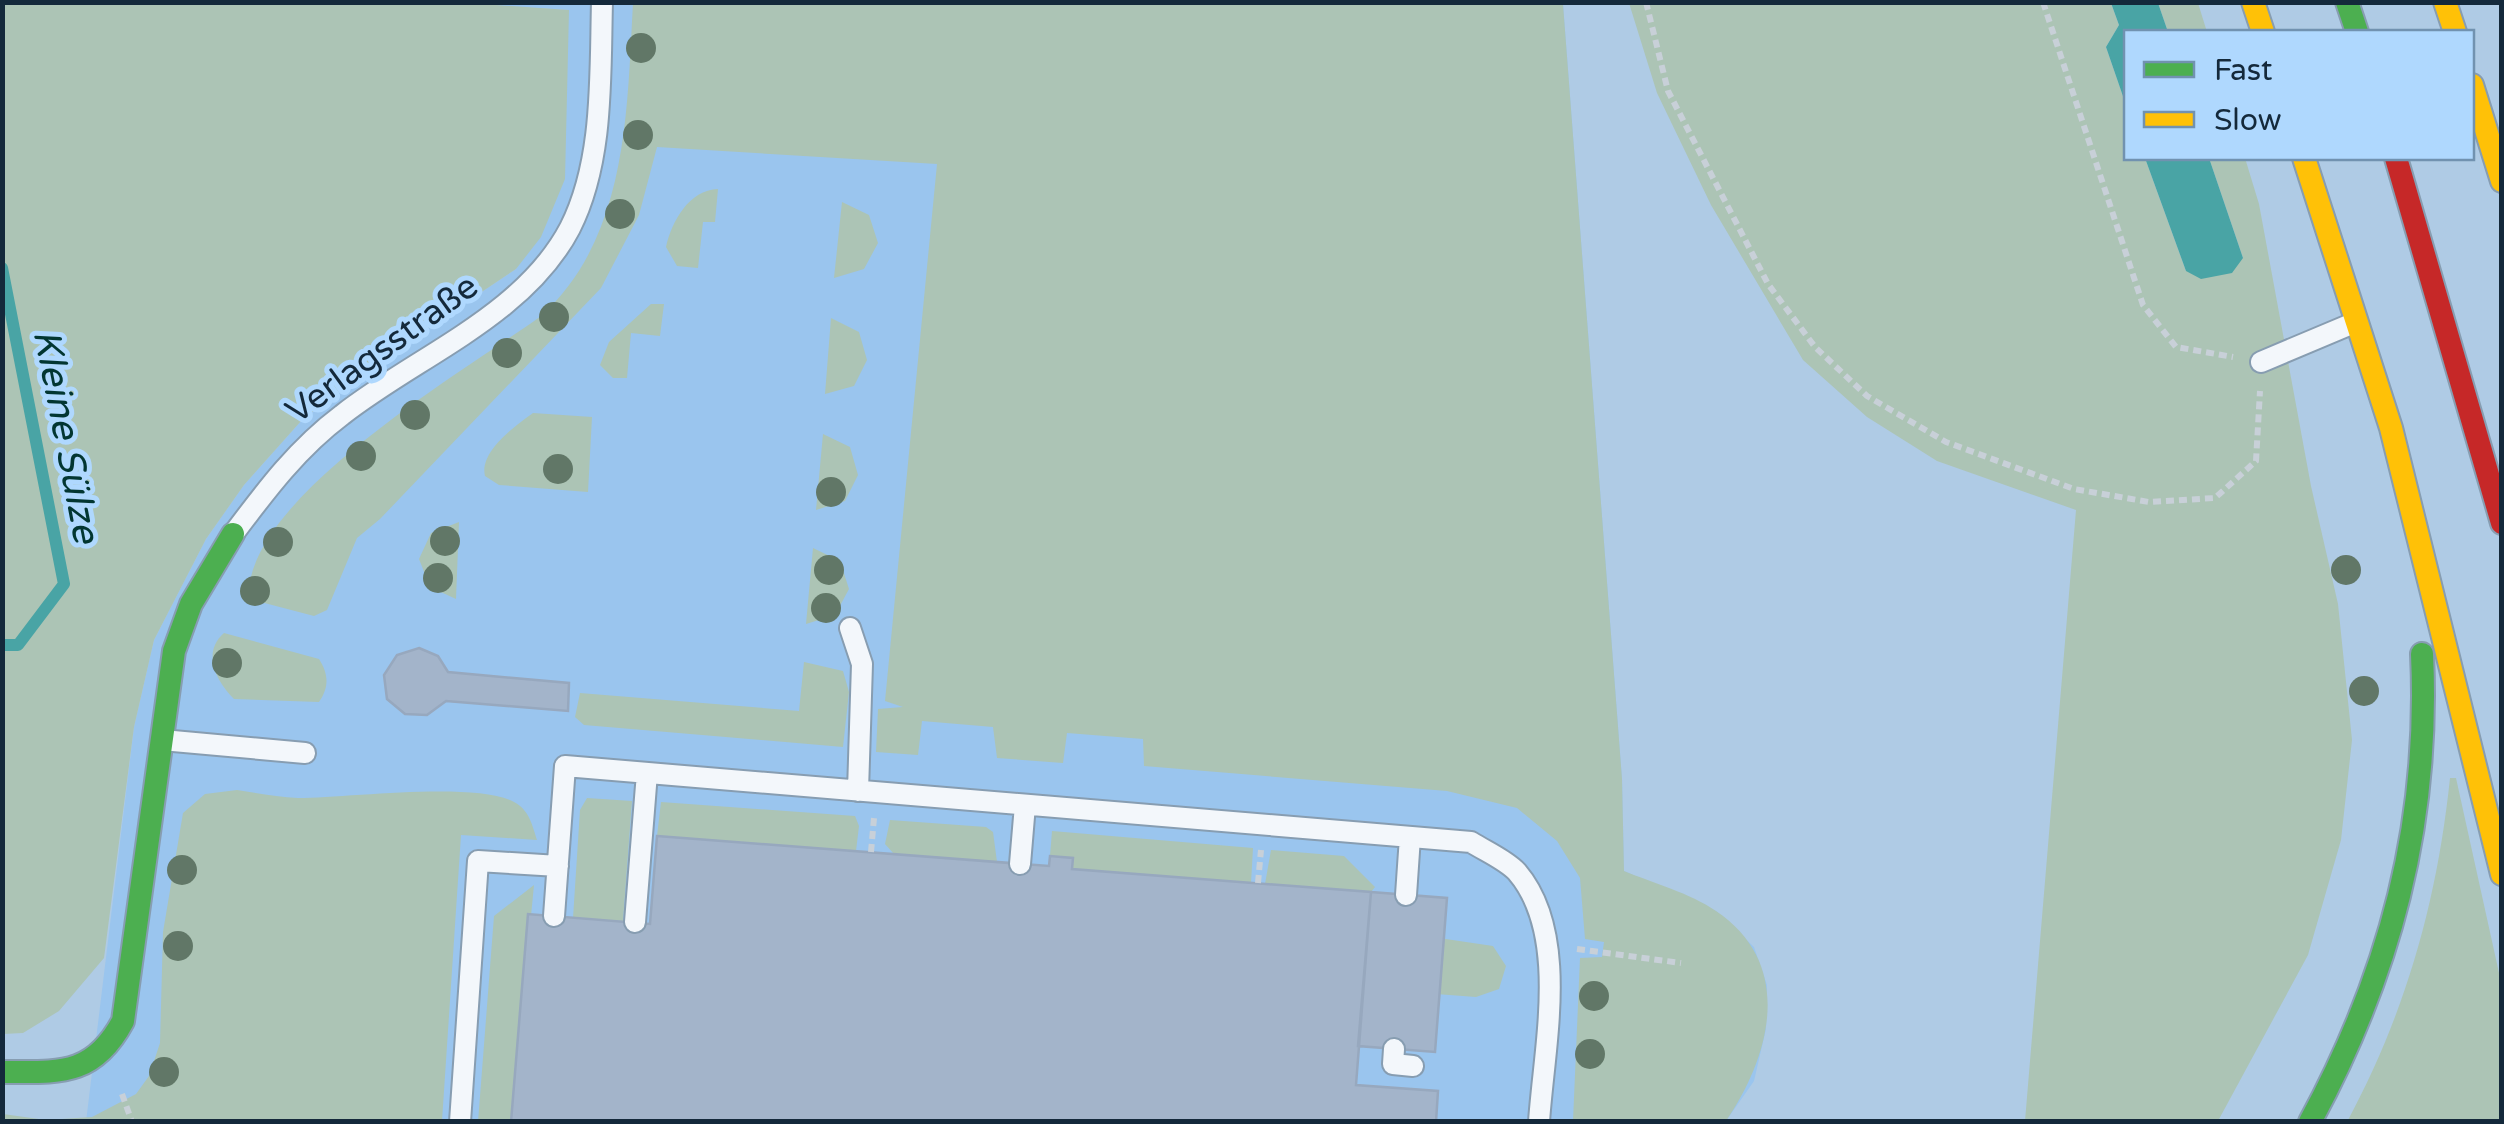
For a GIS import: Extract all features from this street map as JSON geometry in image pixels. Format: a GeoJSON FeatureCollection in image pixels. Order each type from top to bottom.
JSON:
{"type":"FeatureCollection","features":[{"type":"Feature","properties":{"kind":"main road"},"geometry":{"type":"LineString","coordinates":[[2252,2],[2263,30]]}},
{"type":"Feature","properties":{"kind":"main road"},"geometry":{"type":"LineString","coordinates":[[2347,2],[2356,30]]}},
{"type":"Feature","properties":{"kind":"main road"},"geometry":{"type":"LineString","coordinates":[[2445,2],[2454,30]]}},
{"type":"Feature","properties":{"kind":"main road"},"geometry":{"type":"LineString","coordinates":[[2474,91],[2502,181]]}},
{"type":"Feature","properties":{"kind":"main road"},"geometry":{"type":"LineString","coordinates":[[2305,160],[2390,428],[2502,874]]}},
{"type":"Feature","properties":{"kind":"main road"},"geometry":{"type":"LineString","coordinates":[[2397,160],[2502,523]]}},
{"type":"Feature","properties":{"kind":"main road"},"geometry":{"type":"LineString","coordinates":[[2310,1122],[2346,1056],[2380,970],[2399,899],[2424,768],[2426,700],[2390,428]]}},
{"type":"Feature","properties":{"kind":"main road","name":"Verlagsstraße"},"geometry":{"type":"LineString","coordinates":[[6,1072],[83,1068],[112,1046],[122,1020],[158,740],[174,651],[191,604],[233,534]]}},
{"type":"Feature","properties":{"kind":"lane","name":"Verlagsstraße"},"geometry":{"type":"LineString","coordinates":[[233,534],[307,444],[402,370],[497,310],[552,258],[586,184],[595,134],[602,2]]}},
{"type":"Feature","properties":{"kind":"lane"},"geometry":{"type":"LineString","coordinates":[[2261,362],[2357,322]]}},
{"type":"Feature","properties":{"kind":"lane"},"geometry":{"type":"LineString","coordinates":[[850,628],[862,664],[858,791]]}},
{"type":"Feature","properties":{"kind":"lane"},"geometry":{"type":"LineString","coordinates":[[158,740],[304,753]]}},
{"type":"Feature","properties":{"kind":"lane"},"geometry":{"type":"LineString","coordinates":[[554,916],[565,766],[1471,842],[1516,870],[1542,914],[1550,949],[1539,1122]]}},
{"type":"Feature","properties":{"kind":"lane"},"geometry":{"type":"LineString","coordinates":[[635,922],[647,773]]}},
{"type":"Feature","properties":{"kind":"lane"},"geometry":{"type":"LineString","coordinates":[[1020,864],[1025,805]]}},
{"type":"Feature","properties":{"kind":"lane"},"geometry":{"type":"LineString","coordinates":[[1406,895],[1410,837]]}},
{"type":"Feature","properties":{"kind":"lane"},"geometry":{"type":"LineString","coordinates":[[460,1122],[478,861],[558,866]]}},
{"type":"Feature","properties":{"kind":"lane"},"geometry":{"type":"LineString","coordinates":[[1394,1049],[1392,1064],[1413,1066]]}},
{"type":"Feature","properties":{"kind":"path"},"geometry":{"type":"LineString","coordinates":[[1646,2],[1668,91],[1768,284],[1815,347],[1867,396],[1946,442],[2074,489],[2149,502],[2215,498],[2256,460],[2261,362],[2176,348],[2143,305],[2043,2]]}},
{"type":"Feature","properties":{"kind":"path"},"geometry":{"type":"LineString","coordinates":[[1550,949],[1603,949],[1681,962]]}},
{"type":"Feature","properties":{"kind":"shaded area"},"geometry":{"type":"Polygon","coordinates":[[[454,2],[569,10],[565,179],[541,237],[516,269],[371,366],[302,420],[244,485],[206,539],[154,640],[134,727],[104,958],[59,1011],[23,1033],[3,1034],[2,3],[454,2]]]}},
{"type":"Feature","properties":{"kind":"shaded area"},"geometry":{"type":"Polygon","coordinates":[[[454,3],[1563,4],[1622,779],[1624,871],[1716,911],[1754,947],[1767,985],[1766,1029],[1754,1081],[1726,1121],[86,1122],[134,727],[154,640],[206,539],[244,485],[302,420],[371,366],[516,269],[569,10],[454,3]]]}},
{"type":"Feature","properties":{"kind":"shaded area"},"geometry":{"type":"Polygon","coordinates":[[[633,3],[1578,3],[1563,4],[1622,779],[1624,871],[1716,911],[1741,933],[1757,957],[1766,983],[1768,1011],[1763,1040],[1755,1068],[1726,1121],[1573,1121],[1580,958],[1602,957],[1604,942],[1585,939],[1580,878],[1557,841],[1517,808],[1447,791],[1144,766],[1143,739],[1067,733],[1063,763],[997,758],[993,727],[922,721],[918,755],[876,752],[878,709],[903,707],[885,701],[937,164],[657,147],[639,215],[601,288],[380,519],[357,538],[327,610],[314,616],[249,599],[257,560],[281,520],[319,480],[414,403],[541,316],[570,284],[607,211],[617,170],[624,129],[633,3]]]}},
{"type":"Feature","properties":{"kind":"shaded area"},"geometry":{"type":"Polygon","coordinates":[[[1629,3],[2111,3],[2119,25],[2106,47],[2124,99],[2124,160],[2146,160],[2186,271],[2243,258],[2210,160],[2246,160],[2259,204],[2311,486],[2338,604],[2352,740],[2341,840],[2308,955],[2218,1121],[2025,1121],[2076,510],[1937,461],[1867,417],[1803,360],[1711,205],[1657,93],[1629,3]]]}},
{"type":"Feature","properties":{"kind":"shaded area"},"geometry":{"type":"Polygon","coordinates":[[[2111,3],[2158,3],[2167,30],[2124,30],[2124,99],[2106,47],[2119,25],[2111,3]]]}},
{"type":"Feature","properties":{"kind":"shaded area"},"geometry":{"type":"Polygon","coordinates":[[[2158,3],[2198,3],[2206,30],[2167,30],[2158,3]]]}},
{"type":"Feature","properties":{"kind":"shaded area"},"geometry":{"type":"Polygon","coordinates":[[[2146,160],[2210,160],[2243,258],[2232,273],[2201,279],[2186,271],[2146,160]]]}},
{"type":"Feature","properties":{"kind":"shaded area"},"geometry":{"type":"Polygon","coordinates":[[[718,189],[715,222],[703,222],[698,268],[677,266],[666,247],[677,217],[698,195],[718,189]]]}},
{"type":"Feature","properties":{"kind":"shaded area"},"geometry":{"type":"Polygon","coordinates":[[[842,202],[869,215],[878,243],[864,269],[834,278],[842,202]]]}},
{"type":"Feature","properties":{"kind":"shaded area"},"geometry":{"type":"Polygon","coordinates":[[[651,304],[664,304],[660,336],[631,333],[627,378],[613,378],[600,365],[609,342],[651,304]]]}},
{"type":"Feature","properties":{"kind":"shaded area"},"geometry":{"type":"Polygon","coordinates":[[[831,318],[859,332],[867,360],[854,386],[825,394],[831,318]]]}},
{"type":"Feature","properties":{"kind":"shaded area"},"geometry":{"type":"Polygon","coordinates":[[[533,413],[592,417],[588,492],[499,485],[485,476],[487,458],[493,449],[533,413]]]}},
{"type":"Feature","properties":{"kind":"shaded area"},"geometry":{"type":"Polygon","coordinates":[[[823,434],[850,447],[858,475],[845,501],[816,510],[823,434]]]}},
{"type":"Feature","properties":{"kind":"shaded area"},"geometry":{"type":"Polygon","coordinates":[[[459,522],[456,599],[430,587],[419,559],[431,533],[459,522]]]}},
{"type":"Feature","properties":{"kind":"shaded area"},"geometry":{"type":"Polygon","coordinates":[[[813,548],[840,561],[849,589],[835,615],[806,624],[813,548]]]}},
{"type":"Feature","properties":{"kind":"shaded area"},"geometry":{"type":"Polygon","coordinates":[[[224,633],[319,659],[326,681],[319,702],[234,699],[214,667],[213,649],[224,633]]]}},
{"type":"Feature","properties":{"kind":"shaded area"},"geometry":{"type":"Polygon","coordinates":[[[804,662],[843,671],[849,692],[843,747],[584,725],[575,717],[580,693],[799,711],[804,662]]]}},
{"type":"Feature","properties":{"kind":"shaded area"},"geometry":{"type":"Polygon","coordinates":[[[2450,778],[2456,778],[2501,982],[2501,1121],[2347,1122],[2386,1039],[2416,955],[2437,869],[2450,778]]]}},
{"type":"Feature","properties":{"kind":"shaded area"},"geometry":{"type":"Polygon","coordinates":[[[237,790],[298,798],[471,793],[514,802],[527,813],[537,840],[461,835],[442,1121],[3,1121],[3,1114],[46,1120],[92,1117],[136,1094],[149,1076],[160,1043],[163,932],[183,813],[205,794],[237,790]]]}},
{"type":"Feature","properties":{"kind":"shaded area"},"geometry":{"type":"Polygon","coordinates":[[[587,798],[632,801],[623,921],[573,918],[580,810],[587,798]]]}},
{"type":"Feature","properties":{"kind":"shaded area"},"geometry":{"type":"Polygon","coordinates":[[[661,802],[855,816],[859,826],[856,851],[657,836],[661,802]]]}},
{"type":"Feature","properties":{"kind":"shaded area"},"geometry":{"type":"Polygon","coordinates":[[[890,820],[986,827],[993,832],[997,862],[894,854],[885,844],[890,820]]]}},
{"type":"Feature","properties":{"kind":"shaded area"},"geometry":{"type":"Polygon","coordinates":[[[1052,831],[1253,848],[1251,883],[1072,869],[1072,858],[1050,856],[1052,831]]]}},
{"type":"Feature","properties":{"kind":"shaded area"},"geometry":{"type":"Polygon","coordinates":[[[1271,850],[1344,856],[1375,887],[1371,892],[1265,884],[1271,850]]]}},
{"type":"Feature","properties":{"kind":"shaded area"},"geometry":{"type":"Polygon","coordinates":[[[534,885],[511,1121],[478,1122],[494,916],[534,885]]]}},
{"type":"Feature","properties":{"kind":"shaded area"},"geometry":{"type":"Polygon","coordinates":[[[1439,938],[1493,946],[1506,966],[1499,989],[1476,997],[1436,994],[1439,938]]]}},
{"type":"Feature","properties":{"kind":"building"},"geometry":{"type":"Polygon","coordinates":[[[419,648],[438,656],[448,672],[569,683],[568,711],[446,701],[427,715],[405,714],[387,699],[384,675],[397,655],[419,648]]]}},
{"type":"Feature","properties":{"kind":"building"},"geometry":{"type":"Polygon","coordinates":[[[657,836],[1049,866],[1050,856],[1073,858],[1072,869],[1371,892],[1356,1085],[1438,1091],[1436,1122],[511,1122],[528,914],[650,924],[657,836]]]}},
{"type":"Feature","properties":{"kind":"building"},"geometry":{"type":"Polygon","coordinates":[[[1371,892],[1447,898],[1435,1052],[1358,1046],[1371,892]]]}},
{"type":"Feature","properties":{"kind":"waterway","name":"Kleine Sülze"},"geometry":{"type":"LineString","coordinates":[[2,268],[64,584],[18,645],[2,645]]}},
{"type":"Feature","properties":{"kind":"traffic: fast"},"geometry":{"type":"LineString","coordinates":[[2347,2],[2356,30]]}},
{"type":"Feature","properties":{"kind":"traffic: fast"},"geometry":{"type":"LineString","coordinates":[[2,1072],[73,1068],[99,1053],[123,1021],[174,651],[191,604],[233,534]]}},
{"type":"Feature","properties":{"kind":"traffic: fast"},"geometry":{"type":"LineString","coordinates":[[2310,1122],[2362,1010],[2399,896],[2419,778],[2422,654]]}},
{"type":"Feature","properties":{"kind":"traffic: slow"},"geometry":{"type":"LineString","coordinates":[[2253,2],[2262,30]]}},
{"type":"Feature","properties":{"kind":"traffic: slow"},"geometry":{"type":"LineString","coordinates":[[2445,2],[2454,30]]}},
{"type":"Feature","properties":{"kind":"traffic: slow"},"geometry":{"type":"LineString","coordinates":[[2474,91],[2502,181]]}},
{"type":"Feature","properties":{"kind":"traffic: slow"},"geometry":{"type":"LineString","coordinates":[[2305,160],[2391,428],[2502,874]]}},
{"type":"Feature","properties":{"kind":"traffic: jam"},"geometry":{"type":"LineString","coordinates":[[2397,160],[2502,523]]}}]}
